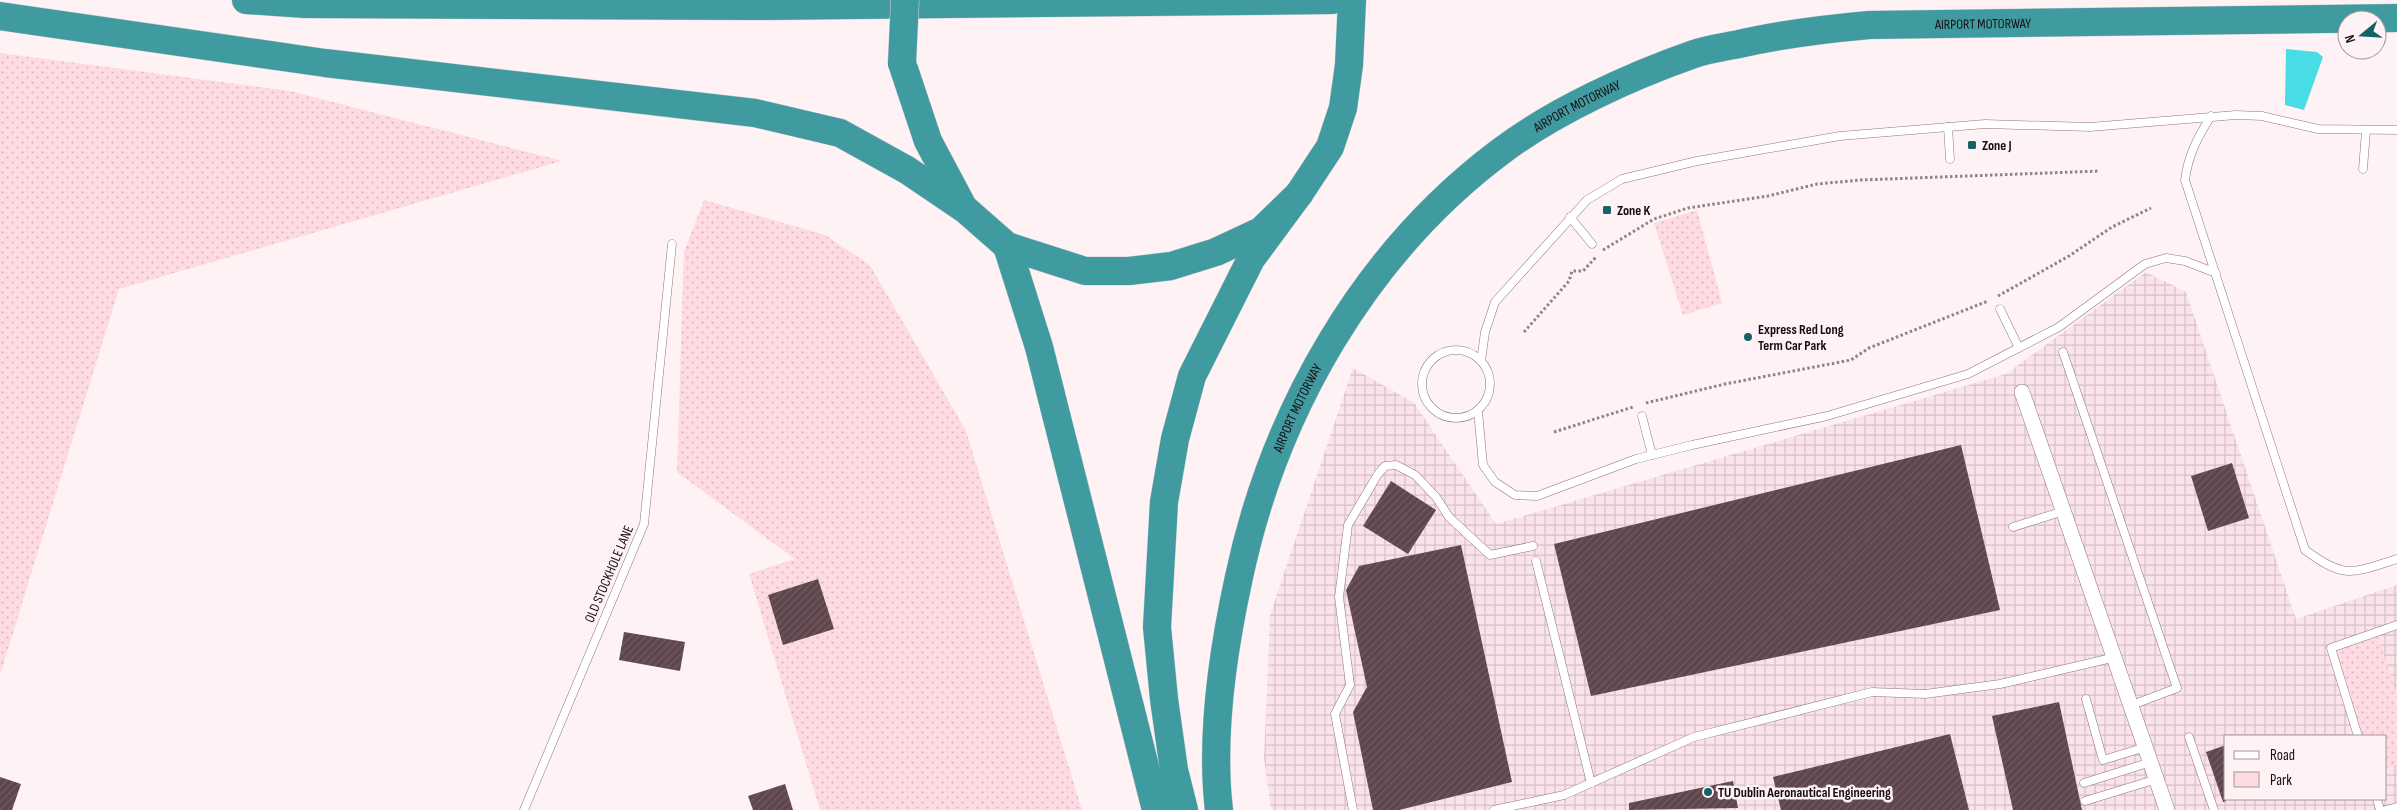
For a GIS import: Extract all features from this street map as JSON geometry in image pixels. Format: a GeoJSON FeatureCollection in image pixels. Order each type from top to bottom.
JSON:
{"type":"FeatureCollection","features":[{"type":"Feature","properties":{"kind":"highway"},"geometry":{"type":"LineString","coordinates":[[246,0],[305,4],[763,6],[1332,0]]}},
{"type":"Feature","properties":{"kind":"highway"},"geometry":{"type":"LineString","coordinates":[[904,0],[902,63],[928,141],[966,210]]}},
{"type":"Feature","properties":{"kind":"highway"},"geometry":{"type":"LineString","coordinates":[[1184,810],[1174,770],[1164,699],[1157,626],[1164,502],[1175,439],[1192,376],[1251,260],[1299,194],[1330,147],[1343,108],[1350,65],[1352,0]]}},
{"type":"Feature","properties":{"kind":"highway"},"geometry":{"type":"LineString","coordinates":[[2323,0],[2397,0]]}},
{"type":"Feature","properties":{"kind":"highway"},"geometry":{"type":"LineString","coordinates":[[0,16],[325,63],[756,113],[840,133],[907,170],[966,210],[1007,246],[1085,271],[1129,271],[1171,266],[1216,252],[1261,231],[1299,194]]}},
{"type":"Feature","properties":{"kind":"highway","name":"AIRPORT MOTORWAY"},"geometry":{"type":"LineString","coordinates":[[1218,810],[1216,783],[1218,721],[1228,626],[1248,531],[1274,457],[1321,357],[1356,303],[1403,244],[1445,200],[1500,152],[1547,122],[1625,82],[1697,53],[1793,32],[1869,25],[2397,18]]}},
{"type":"Feature","properties":{"kind":"highway"},"geometry":{"type":"LineString","coordinates":[[1007,246],[1039,347],[1156,810]]}},
{"type":"Feature","properties":{"kind":"street"},"geometry":{"type":"LineString","coordinates":[[2022,392],[2116,657],[2167,810]]}},
{"type":"Feature","properties":{"kind":"lane"},"geometry":{"type":"LineString","coordinates":[[2211,116],[2196,140],[2187,160],[2185,180],[2305,550],[2324,564],[2342,572],[2362,570],[2397,559]]}},
{"type":"Feature","properties":{"kind":"lane"},"geometry":{"type":"LineString","coordinates":[[1481,361],[1485,332],[1495,302],[1587,200],[1622,179],[1696,161],[1840,136],[1985,124],[2090,127],[2211,116],[2262,116],[2318,128],[2366,131],[2397,130]]}},
{"type":"Feature","properties":{"kind":"lane"},"geometry":{"type":"LineString","coordinates":[[1948,127],[1950,160]]}},
{"type":"Feature","properties":{"kind":"lane"},"geometry":{"type":"LineString","coordinates":[[2363,169],[2366,131]]}},
{"type":"Feature","properties":{"kind":"lane"},"geometry":{"type":"LineString","coordinates":[[1570,217],[1592,244]]}},
{"type":"Feature","properties":{"kind":"lane","name":"OLD STOCKHOLE LANE"},"geometry":{"type":"LineString","coordinates":[[524,810],[644,524],[672,244]]}},
{"type":"Feature","properties":{"kind":"lane"},"geometry":{"type":"LineString","coordinates":[[1478,410],[1484,464],[1495,482],[1515,495],[1537,496],[1652,455],[1827,416],[1968,374],[2059,327],[2145,264],[2166,258],[2186,261],[2216,273]]}},
{"type":"Feature","properties":{"kind":"lane"},"geometry":{"type":"LineString","coordinates":[[2000,309],[2019,348]]}},
{"type":"Feature","properties":{"kind":"lane"},"geometry":{"type":"LineString","coordinates":[[1450,351],[1472,354],[1481,361],[1489,375],[1490,392],[1486,402],[1478,410],[1463,418],[1447,417],[1437,412],[1429,404],[1424,394],[1422,383],[1425,372],[1431,362],[1439,355],[1450,351]]}},
{"type":"Feature","properties":{"kind":"lane"},"geometry":{"type":"LineString","coordinates":[[2063,352],[2177,688],[2132,706]]}},
{"type":"Feature","properties":{"kind":"lane"},"geometry":{"type":"LineString","coordinates":[[1642,416],[1652,455]]}},
{"type":"Feature","properties":{"kind":"lane"},"geometry":{"type":"LineString","coordinates":[[1354,810],[1335,714],[1350,685],[1339,597],[1348,525],[1378,474],[1385,466],[1396,465],[1415,475],[1436,497],[1449,517],[1490,554],[1533,546]]}},
{"type":"Feature","properties":{"kind":"lane"},"geometry":{"type":"LineString","coordinates":[[2013,528],[2064,510]]}},
{"type":"Feature","properties":{"kind":"lane"},"geometry":{"type":"LineString","coordinates":[[1536,561],[1590,783]]}},
{"type":"Feature","properties":{"kind":"lane"},"geometry":{"type":"LineString","coordinates":[[2358,735],[2331,648],[2397,626]]}},
{"type":"Feature","properties":{"kind":"lane"},"geometry":{"type":"LineString","coordinates":[[1494,810],[1564,795],[1694,737],[1872,692],[1925,694],[2000,684],[2116,657]]}},
{"type":"Feature","properties":{"kind":"lane"},"geometry":{"type":"LineString","coordinates":[[2086,699],[2103,760],[2146,747]]}},
{"type":"Feature","properties":{"kind":"lane"},"geometry":{"type":"LineString","coordinates":[[2189,737],[2214,810]]}},
{"type":"Feature","properties":{"kind":"lane"},"geometry":{"type":"LineString","coordinates":[[2084,782],[2151,762]]}},
{"type":"Feature","properties":{"kind":"lane"},"geometry":{"type":"LineString","coordinates":[[2084,801],[2157,779]]}},
{"type":"Feature","properties":{"kind":"lane"},"geometry":{"type":"LineString","coordinates":[[2386,810],[2397,807]]}},
{"type":"Feature","properties":{"kind":"path"},"geometry":{"type":"LineString","coordinates":[[1524,332],[1569,281],[1572,271],[1583,271],[1602,251],[1654,218],[1688,208],[1768,196],[1785,190],[1828,183],[2100,171]]}},
{"type":"Feature","properties":{"kind":"path"},"geometry":{"type":"LineString","coordinates":[[1554,432],[1623,410],[1709,388],[1851,360],[1869,348],[1986,303],[2070,256],[2112,227],[2151,208]]}},
{"type":"Feature","properties":{"kind":"shaded area"},"geometry":{"type":"Polygon","coordinates":[[[2146,272],[2186,292],[2296,619],[2397,585],[2397,810],[1271,810],[1264,759],[1270,615],[1353,368],[1414,403],[1496,524],[2006,374],[2146,272]]]}},
{"type":"Feature","properties":{"kind":"green space"},"geometry":{"type":"Polygon","coordinates":[[[0,53],[290,91],[562,161],[119,289],[0,675],[0,53]]]}},
{"type":"Feature","properties":{"kind":"green space"},"geometry":{"type":"Polygon","coordinates":[[[704,200],[825,235],[870,265],[966,431],[1082,810],[820,810],[749,574],[795,559],[677,472],[684,252],[704,200]]]}},
{"type":"Feature","properties":{"kind":"green space"},"geometry":{"type":"Polygon","coordinates":[[[1697,210],[1722,303],[1683,315],[1654,223],[1697,210]]]}},
{"type":"Feature","properties":{"kind":"green space"},"geometry":{"type":"Polygon","coordinates":[[[2377,634],[2397,695],[2397,765],[2387,768],[2387,735],[2360,735],[2336,659],[2340,650],[2377,634]]]}},
{"type":"Feature","properties":{"kind":"water"},"geometry":{"type":"Polygon","coordinates":[[[2286,49],[2317,52],[2323,57],[2304,110],[2285,105],[2286,49]]]}},
{"type":"Feature","properties":{"kind":"building"},"geometry":{"type":"Polygon","coordinates":[[[1961,445],[2000,610],[1591,696],[1554,544],[1961,445]]]}},
{"type":"Feature","properties":{"kind":"building"},"geometry":{"type":"Polygon","coordinates":[[[2232,463],[2249,518],[2208,531],[2191,476],[2232,463]]]}},
{"type":"Feature","properties":{"kind":"building"},"geometry":{"type":"Polygon","coordinates":[[[1391,481],[1436,510],[1408,554],[1363,526],[1391,481]]]}},
{"type":"Feature","properties":{"kind":"building"},"geometry":{"type":"Polygon","coordinates":[[[1461,545],[1512,782],[1399,810],[1373,810],[1353,712],[1367,687],[1346,590],[1359,566],[1461,545]]]}},
{"type":"Feature","properties":{"kind":"building"},"geometry":{"type":"Polygon","coordinates":[[[818,579],[834,629],[783,645],[768,595],[818,579]]]}},
{"type":"Feature","properties":{"kind":"building"},"geometry":{"type":"Polygon","coordinates":[[[624,632],[685,642],[680,671],[619,660],[624,632]]]}},
{"type":"Feature","properties":{"kind":"building"},"geometry":{"type":"Polygon","coordinates":[[[2059,702],[2082,810],[2013,810],[1992,716],[2059,702]]]}},
{"type":"Feature","properties":{"kind":"building"},"geometry":{"type":"Polygon","coordinates":[[[1950,734],[1969,810],[1781,810],[1773,777],[1950,734]]]}},
{"type":"Feature","properties":{"kind":"building"},"geometry":{"type":"Polygon","coordinates":[[[2224,746],[2224,800],[2226,801],[2223,802],[2206,752],[2224,746]]]}},
{"type":"Feature","properties":{"kind":"building"},"geometry":{"type":"Polygon","coordinates":[[[0,777],[21,784],[12,810],[0,810],[0,777]]]}},
{"type":"Feature","properties":{"kind":"building","name":"TU Dublin Aeronautical Engineering"},"geometry":{"type":"Polygon","coordinates":[[[1733,781],[1738,808],[1629,810],[1629,803],[1733,781]]]}},
{"type":"Feature","properties":{"kind":"building"},"geometry":{"type":"Polygon","coordinates":[[[785,784],[793,810],[753,810],[748,796],[785,784]]]}},
{"type":"Feature","properties":{"kind":"place","name":"Zone J"},"geometry":{"type":"Point","coordinates":[1972,145]}},
{"type":"Feature","properties":{"kind":"place","name":"Zone K"},"geometry":{"type":"Point","coordinates":[1607,210]}},
{"type":"Feature","properties":{"kind":"place","name":"Express Red Long Term Car Park"},"geometry":{"type":"Point","coordinates":[1748,337]}},
{"type":"Feature","properties":{"kind":"place","name":"TU Dublin Aeronautical Engineering"},"geometry":{"type":"Point","coordinates":[1708,792]}}]}
